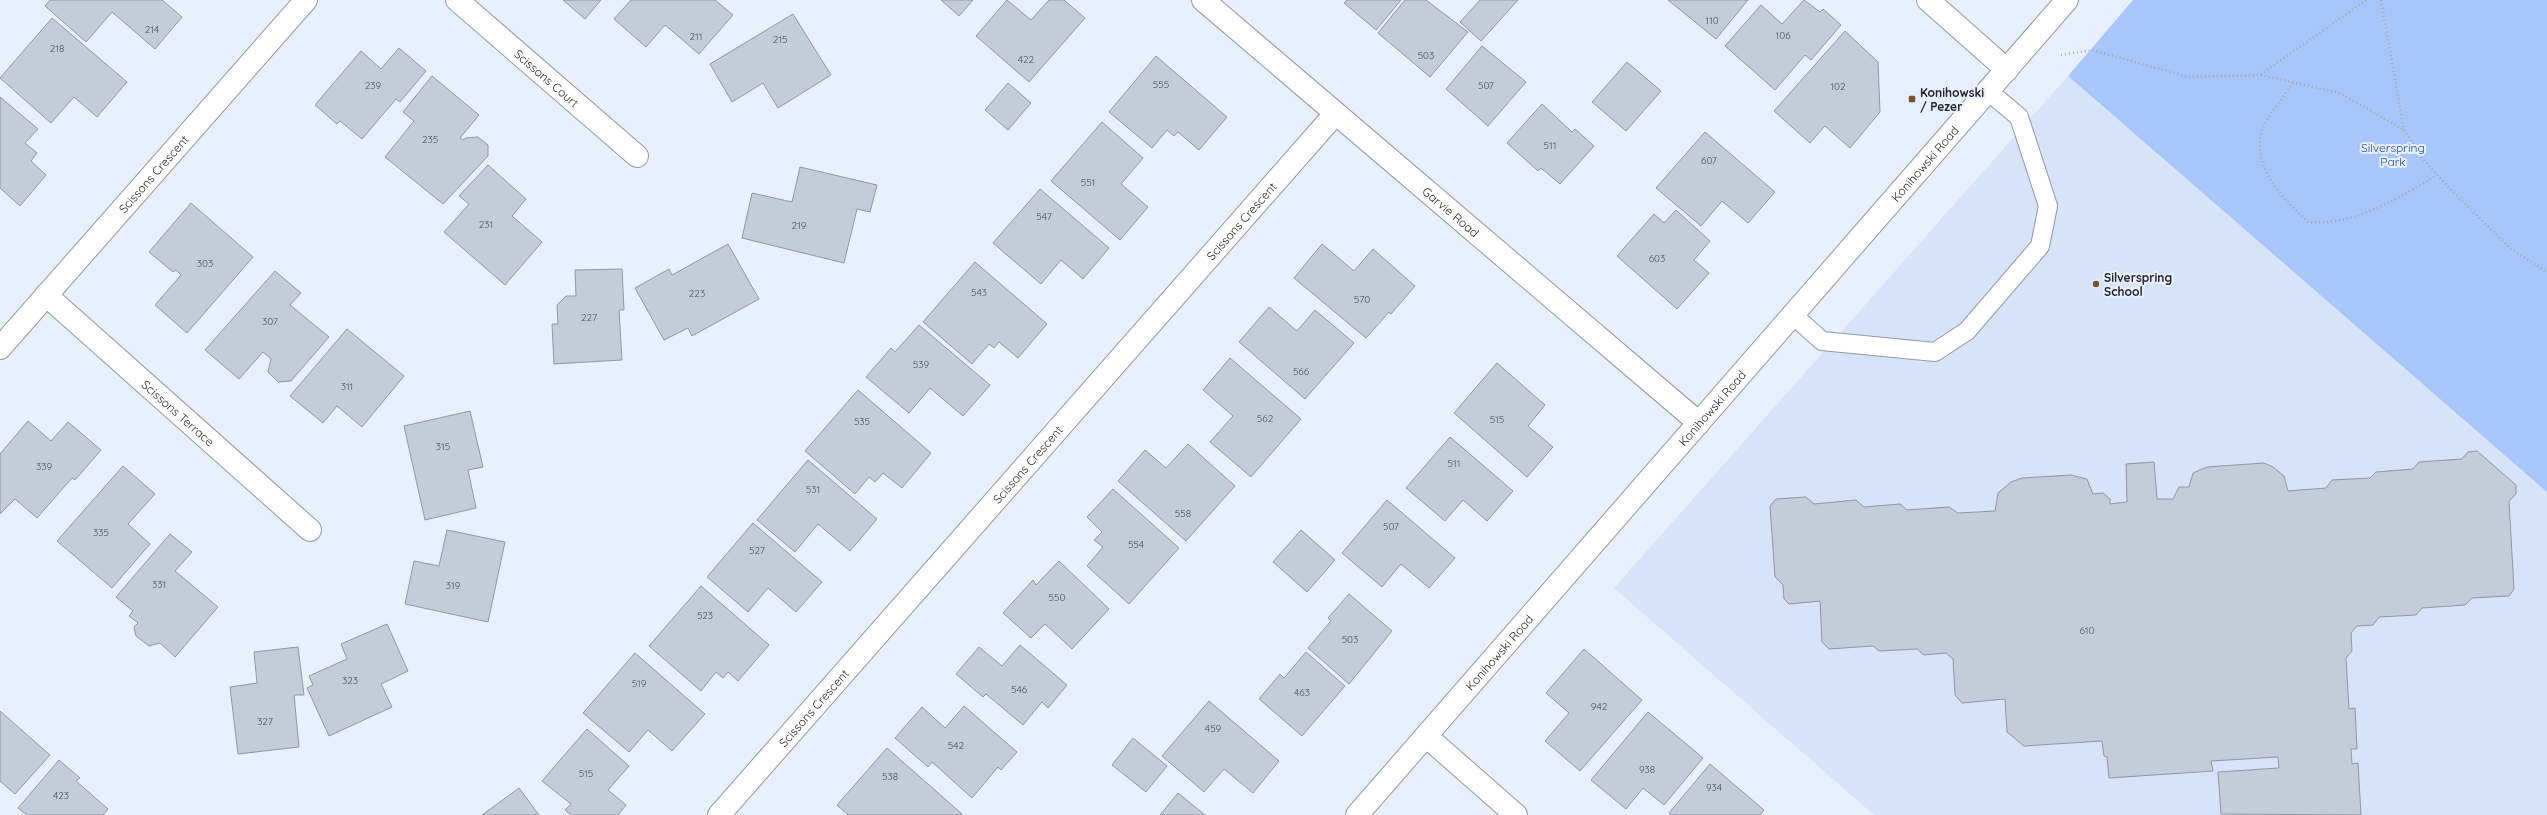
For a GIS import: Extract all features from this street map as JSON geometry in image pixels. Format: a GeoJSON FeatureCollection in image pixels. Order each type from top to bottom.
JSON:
{"type":"FeatureCollection","features":[{"type":"Feature","properties":{"kind":"street","name":"Scissons Crescent"},"geometry":{"type":"LineString","coordinates":[[0,348],[306,0]]}},
{"type":"Feature","properties":{"kind":"street","name":"Scissons Court"},"geometry":{"type":"LineString","coordinates":[[457,0],[637,156]]}},
{"type":"Feature","properties":{"kind":"street","name":"Garvie Road"},"geometry":{"type":"LineString","coordinates":[[1203,0],[1699,423]]}},
{"type":"Feature","properties":{"kind":"street"},"geometry":{"type":"LineString","coordinates":[[1928,0],[2007,70]]}},
{"type":"Feature","properties":{"kind":"street","name":"Konihowski Road"},"geometry":{"type":"LineString","coordinates":[[1357,815],[2067,0]]}},
{"type":"Feature","properties":{"kind":"street","name":"Scissons Crescent"},"geometry":{"type":"LineString","coordinates":[[718,815],[1335,114]]}},
{"type":"Feature","properties":{"kind":"street","name":"Scissons Terrace"},"geometry":{"type":"LineString","coordinates":[[46,295],[310,530]]}},
{"type":"Feature","properties":{"kind":"street"},"geometry":{"type":"LineString","coordinates":[[1426,736],[1516,815]]}},
{"type":"Feature","properties":{"kind":"lane"},"geometry":{"type":"LineString","coordinates":[[1793,315],[1822,341],[1928,352],[1935,352],[1967,331],[2040,246],[2048,206],[2019,117],[1988,91]]}},
{"type":"Feature","properties":{"kind":"path"},"geometry":{"type":"LineString","coordinates":[[2260,75],[2366,0]]}},
{"type":"Feature","properties":{"kind":"path"},"geometry":{"type":"LineString","coordinates":[[2381,0],[2404,130],[2422,158],[2437,175],[2511,249],[2547,272]]}},
{"type":"Feature","properties":{"kind":"path"},"geometry":{"type":"LineString","coordinates":[[2033,39],[2052,56],[2092,50],[2188,77],[2260,75],[2340,93],[2404,130]]}},
{"type":"Feature","properties":{"kind":"path"},"geometry":{"type":"LineString","coordinates":[[2293,83],[2263,128],[2259,153],[2275,188],[2308,222],[2328,224],[2366,212],[2405,194],[2437,175]]}},
{"type":"Feature","properties":{"kind":"shaded area","name":"Silverspring School"},"geometry":{"type":"Polygon","coordinates":[[[2068,76],[2547,492],[2547,815],[1874,815],[1614,588],[2068,76]]]}},
{"type":"Feature","properties":{"kind":"green space","name":"Silverspring Park"},"geometry":{"type":"Polygon","coordinates":[[[2133,0],[2547,0],[2547,492],[2068,76],[2133,0]]]}},
{"type":"Feature","properties":{"kind":"building"},"geometry":{"type":"Polygon","coordinates":[[[50,0],[162,0],[182,17],[155,49],[112,12],[86,42],[45,6],[50,0]]]}},
{"type":"Feature","properties":{"kind":"building"},"geometry":{"type":"Polygon","coordinates":[[[563,0],[601,0],[585,19],[563,0]]]}},
{"type":"Feature","properties":{"kind":"building"},"geometry":{"type":"Polygon","coordinates":[[[631,0],[715,0],[733,15],[699,54],[665,25],[646,47],[614,19],[631,0]]]}},
{"type":"Feature","properties":{"kind":"building"},"geometry":{"type":"Polygon","coordinates":[[[941,0],[973,0],[959,16],[941,0]]]}},
{"type":"Feature","properties":{"kind":"building"},"geometry":{"type":"Polygon","coordinates":[[[1007,0],[1031,20],[1049,0],[1064,0],[1085,18],[1029,82],[976,36],[1007,0]]]}},
{"type":"Feature","properties":{"kind":"building"},"geometry":{"type":"Polygon","coordinates":[[[1347,0],[1401,0],[1376,30],[1344,3],[1347,0]]]}},
{"type":"Feature","properties":{"kind":"building"},"geometry":{"type":"Polygon","coordinates":[[[1405,0],[1426,0],[1468,32],[1430,77],[1378,33],[1405,0]]]}},
{"type":"Feature","properties":{"kind":"building"},"geometry":{"type":"Polygon","coordinates":[[[1480,0],[1518,0],[1481,41],[1460,22],[1480,0]]]}},
{"type":"Feature","properties":{"kind":"building"},"geometry":{"type":"Polygon","coordinates":[[[1668,0],[1748,0],[1716,39],[1668,0]]]}},
{"type":"Feature","properties":{"kind":"building"},"geometry":{"type":"Polygon","coordinates":[[[1804,0],[1820,12],[1823,9],[1841,25],[1811,60],[1805,55],[1775,90],[1725,46],[1761,5],[1782,24],[1804,0]]]}},
{"type":"Feature","properties":{"kind":"building"},"geometry":{"type":"Polygon","coordinates":[[[793,14],[831,75],[778,108],[763,83],[732,102],[710,64],[793,14]]]}},
{"type":"Feature","properties":{"kind":"building"},"geometry":{"type":"Polygon","coordinates":[[[52,18],[127,82],[97,117],[74,97],[51,123],[0,78],[52,18]]]}},
{"type":"Feature","properties":{"kind":"building"},"geometry":{"type":"Polygon","coordinates":[[[1845,31],[1878,62],[1880,112],[1850,148],[1825,126],[1810,143],[1774,111],[1845,31]]]}},
{"type":"Feature","properties":{"kind":"building"},"geometry":{"type":"Polygon","coordinates":[[[1482,46],[1526,82],[1488,126],[1446,89],[1482,46]]]}},
{"type":"Feature","properties":{"kind":"building"},"geometry":{"type":"Polygon","coordinates":[[[399,48],[426,71],[400,102],[396,99],[362,139],[340,121],[337,124],[315,105],[361,51],[381,69],[399,48]]]}},
{"type":"Feature","properties":{"kind":"building"},"geometry":{"type":"Polygon","coordinates":[[[1156,56],[1227,117],[1199,150],[1178,132],[1174,136],[1167,130],[1152,148],[1109,112],[1156,56]]]}},
{"type":"Feature","properties":{"kind":"building"},"geometry":{"type":"Polygon","coordinates":[[[1627,62],[1661,91],[1626,131],[1592,102],[1627,62]]]}},
{"type":"Feature","properties":{"kind":"building"},"geometry":{"type":"Polygon","coordinates":[[[432,76],[479,115],[460,138],[463,140],[466,138],[478,137],[488,145],[488,156],[443,204],[385,157],[414,121],[403,112],[432,76]]]}},
{"type":"Feature","properties":{"kind":"building"},"geometry":{"type":"Polygon","coordinates":[[[1008,83],[1031,103],[1008,130],[985,110],[1008,83]]]}},
{"type":"Feature","properties":{"kind":"building"},"geometry":{"type":"Polygon","coordinates":[[[0,97],[38,129],[25,143],[37,153],[31,161],[46,175],[20,206],[0,188],[0,97]]]}},
{"type":"Feature","properties":{"kind":"building"},"geometry":{"type":"Polygon","coordinates":[[[1542,104],[1572,132],[1575,129],[1594,146],[1560,184],[1541,168],[1538,171],[1507,143],[1542,104]]]}},
{"type":"Feature","properties":{"kind":"building"},"geometry":{"type":"Polygon","coordinates":[[[1102,122],[1143,158],[1121,184],[1148,207],[1120,240],[1051,181],[1102,122]]]}},
{"type":"Feature","properties":{"kind":"building"},"geometry":{"type":"Polygon","coordinates":[[[1705,132],[1775,192],[1748,223],[1722,201],[1701,226],[1656,188],[1705,132]]]}},
{"type":"Feature","properties":{"kind":"building"},"geometry":{"type":"Polygon","coordinates":[[[488,165],[526,199],[512,216],[542,242],[505,285],[444,232],[469,204],[459,196],[488,165]]]}},
{"type":"Feature","properties":{"kind":"building"},"geometry":{"type":"Polygon","coordinates":[[[800,167],[877,185],[870,212],[857,209],[844,263],[742,238],[752,193],[792,202],[800,167]]]}},
{"type":"Feature","properties":{"kind":"building"},"geometry":{"type":"Polygon","coordinates":[[[1040,189],[1109,248],[1083,279],[1061,260],[1041,284],[993,243],[1040,189]]]}},
{"type":"Feature","properties":{"kind":"building"},"geometry":{"type":"Polygon","coordinates":[[[191,203],[253,257],[187,333],[155,305],[181,275],[176,270],[173,272],[149,252],[191,203]]]}},
{"type":"Feature","properties":{"kind":"building"},"geometry":{"type":"Polygon","coordinates":[[[1676,210],[1710,241],[1694,260],[1709,273],[1677,309],[1617,256],[1654,214],[1664,223],[1676,210]]]}},
{"type":"Feature","properties":{"kind":"building"},"geometry":{"type":"Polygon","coordinates":[[[728,244],[759,299],[692,336],[688,328],[664,340],[635,288],[669,269],[672,275],[728,244]]]}},
{"type":"Feature","properties":{"kind":"building"},"geometry":{"type":"Polygon","coordinates":[[[1322,244],[1354,271],[1373,249],[1415,286],[1391,314],[1389,312],[1366,338],[1294,278],[1322,244]]]}},
{"type":"Feature","properties":{"kind":"building"},"geometry":{"type":"Polygon","coordinates":[[[975,262],[1047,324],[1018,358],[999,342],[994,348],[989,344],[972,364],[923,322],[975,262]]]}},
{"type":"Feature","properties":{"kind":"building"},"geometry":{"type":"Polygon","coordinates":[[[622,269],[624,310],[619,310],[622,360],[554,364],[552,324],[558,324],[557,305],[566,296],[576,296],[575,270],[622,269]]]}},
{"type":"Feature","properties":{"kind":"building"},"geometry":{"type":"Polygon","coordinates":[[[275,271],[301,293],[290,305],[329,337],[291,381],[278,382],[268,372],[271,359],[263,352],[239,379],[205,350],[275,271]]]}},
{"type":"Feature","properties":{"kind":"building"},"geometry":{"type":"Polygon","coordinates":[[[1269,307],[1297,331],[1315,310],[1354,343],[1305,399],[1239,342],[1269,307]]]}},
{"type":"Feature","properties":{"kind":"building"},"geometry":{"type":"Polygon","coordinates":[[[919,325],[990,385],[963,416],[930,388],[909,413],[866,377],[891,348],[895,352],[919,325]]]}},
{"type":"Feature","properties":{"kind":"building"},"geometry":{"type":"Polygon","coordinates":[[[347,329],[404,376],[362,427],[337,406],[323,423],[290,396],[347,329]]]}},
{"type":"Feature","properties":{"kind":"building"},"geometry":{"type":"Polygon","coordinates":[[[1230,358],[1301,419],[1251,477],[1210,442],[1233,416],[1203,390],[1230,358]]]}},
{"type":"Feature","properties":{"kind":"building"},"geometry":{"type":"Polygon","coordinates":[[[1497,363],[1545,405],[1528,426],[1553,447],[1527,477],[1454,413],[1497,363]]]}},
{"type":"Feature","properties":{"kind":"building"},"geometry":{"type":"Polygon","coordinates":[[[858,390],[931,453],[902,488],[883,473],[875,482],[869,477],[855,494],[805,451],[858,390]]]}},
{"type":"Feature","properties":{"kind":"building"},"geometry":{"type":"Polygon","coordinates":[[[470,411],[483,467],[468,470],[476,508],[425,520],[404,426],[470,411]]]}},
{"type":"Feature","properties":{"kind":"building"},"geometry":{"type":"Polygon","coordinates":[[[28,421],[51,441],[68,422],[101,450],[75,480],[72,478],[37,518],[15,499],[0,514],[0,454],[28,421]]]}},
{"type":"Feature","properties":{"kind":"building"},"geometry":{"type":"Polygon","coordinates":[[[1450,437],[1513,491],[1487,521],[1463,500],[1445,521],[1406,488],[1450,437]]]}},
{"type":"Feature","properties":{"kind":"building"},"geometry":{"type":"Polygon","coordinates":[[[1188,444],[1235,486],[1186,541],[1118,481],[1145,450],[1166,468],[1188,444]]]}},
{"type":"Feature","properties":{"kind":"building"},"geometry":{"type":"Polygon","coordinates":[[[2477,451],[2516,485],[2516,494],[2509,501],[2514,589],[2509,596],[2472,598],[2465,605],[2422,608],[2416,615],[2379,617],[2373,625],[2357,626],[2351,633],[2352,651],[2346,658],[2349,709],[2355,708],[2357,749],[2351,749],[2352,764],[2358,763],[2361,815],[2221,814],[2218,772],[2279,768],[2278,757],[2211,761],[2213,771],[2109,778],[2107,757],[2104,756],[2102,741],[2024,746],[2007,732],[2005,699],[1962,703],[1955,695],[1953,659],[1946,653],[1924,655],[1917,649],[1879,651],[1873,646],[1829,649],[1822,642],[1820,601],[1789,604],[1784,599],[1783,585],[1775,577],[1770,506],[1776,499],[1806,497],[1814,504],[1856,500],[1864,507],[1900,504],[1907,510],[1949,507],[1958,513],[1995,511],[1998,493],[2011,482],[2022,478],[2071,475],[2087,479],[2093,494],[2103,493],[2110,499],[2110,504],[2127,502],[2126,464],[2154,462],[2157,499],[2173,499],[2179,487],[2189,487],[2193,473],[2207,467],[2264,463],[2273,467],[2284,476],[2288,491],[2326,488],[2332,480],[2370,478],[2376,472],[2413,469],[2419,462],[2462,459],[2468,452],[2477,451]]]}},
{"type":"Feature","properties":{"kind":"building"},"geometry":{"type":"Polygon","coordinates":[[[808,460],[877,519],[850,551],[818,524],[795,552],[757,520],[808,460]]]}},
{"type":"Feature","properties":{"kind":"building"},"geometry":{"type":"Polygon","coordinates":[[[123,466],[155,494],[128,524],[150,544],[112,588],[57,541],[123,466]]]}},
{"type":"Feature","properties":{"kind":"building"},"geometry":{"type":"Polygon","coordinates":[[[1113,489],[1179,548],[1129,604],[1087,566],[1103,547],[1094,540],[1102,532],[1087,517],[1113,489]]]}},
{"type":"Feature","properties":{"kind":"building"},"geometry":{"type":"Polygon","coordinates":[[[1387,500],[1455,558],[1429,588],[1401,564],[1382,587],[1342,553],[1387,500]]]}},
{"type":"Feature","properties":{"kind":"building"},"geometry":{"type":"Polygon","coordinates":[[[753,523],[822,582],[796,612],[768,588],[748,612],[707,577],[753,523]]]}},
{"type":"Feature","properties":{"kind":"building"},"geometry":{"type":"Polygon","coordinates":[[[447,530],[505,542],[488,622],[405,604],[414,561],[439,566],[447,530]]]}},
{"type":"Feature","properties":{"kind":"building"},"geometry":{"type":"Polygon","coordinates":[[[1301,530],[1335,560],[1307,592],[1273,562],[1301,530]]]}},
{"type":"Feature","properties":{"kind":"building"},"geometry":{"type":"Polygon","coordinates":[[[170,534],[192,552],[175,571],[218,607],[175,657],[160,643],[149,646],[136,636],[134,627],[138,623],[129,616],[133,611],[116,597],[170,534]]]}},
{"type":"Feature","properties":{"kind":"building"},"geometry":{"type":"Polygon","coordinates":[[[1059,561],[1109,609],[1072,649],[1045,624],[1031,638],[1003,613],[1033,580],[1036,585],[1059,561]]]}},
{"type":"Feature","properties":{"kind":"building"},"geometry":{"type":"Polygon","coordinates":[[[701,586],[769,645],[738,681],[728,672],[723,678],[716,672],[701,691],[649,646],[701,586]]]}},
{"type":"Feature","properties":{"kind":"building"},"geometry":{"type":"Polygon","coordinates":[[[1349,594],[1392,631],[1349,684],[1308,648],[1331,621],[1328,618],[1349,594]]]}},
{"type":"Feature","properties":{"kind":"building"},"geometry":{"type":"Polygon","coordinates":[[[387,624],[408,671],[381,684],[392,707],[329,736],[307,688],[313,685],[309,676],[347,659],[341,644],[387,624]]]}},
{"type":"Feature","properties":{"kind":"building"},"geometry":{"type":"Polygon","coordinates":[[[1020,645],[1067,685],[1048,708],[1042,702],[1023,725],[986,694],[983,697],[956,674],[979,647],[1002,666],[1020,645]]]}},
{"type":"Feature","properties":{"kind":"building"},"geometry":{"type":"Polygon","coordinates":[[[298,647],[304,695],[294,695],[299,747],[238,754],[230,687],[257,683],[254,652],[298,647]]]}},
{"type":"Feature","properties":{"kind":"building"},"geometry":{"type":"Polygon","coordinates":[[[1584,649],[1642,700],[1580,771],[1545,741],[1569,713],[1546,693],[1584,649]]]}},
{"type":"Feature","properties":{"kind":"building"},"geometry":{"type":"Polygon","coordinates":[[[1306,652],[1345,686],[1302,736],[1259,699],[1280,674],[1284,678],[1306,652]]]}},
{"type":"Feature","properties":{"kind":"building"},"geometry":{"type":"Polygon","coordinates":[[[635,653],[705,714],[672,751],[648,730],[629,752],[583,713],[635,653]]]}},
{"type":"Feature","properties":{"kind":"building"},"geometry":{"type":"Polygon","coordinates":[[[1209,701],[1279,761],[1253,793],[1224,769],[1204,792],[1162,756],[1209,701]]]}},
{"type":"Feature","properties":{"kind":"building"},"geometry":{"type":"Polygon","coordinates":[[[964,706],[1017,752],[1001,770],[998,767],[972,798],[932,762],[928,767],[895,738],[922,707],[945,728],[964,706]]]}},
{"type":"Feature","properties":{"kind":"building"},"geometry":{"type":"Polygon","coordinates":[[[0,711],[50,755],[15,794],[0,781],[0,711]]]}},
{"type":"Feature","properties":{"kind":"building"},"geometry":{"type":"Polygon","coordinates":[[[1648,712],[1703,758],[1664,805],[1643,788],[1626,809],[1591,780],[1648,712]]]}},
{"type":"Feature","properties":{"kind":"building"},"geometry":{"type":"Polygon","coordinates":[[[587,729],[629,766],[608,790],[626,805],[618,815],[571,815],[565,810],[571,804],[542,781],[587,729]]]}},
{"type":"Feature","properties":{"kind":"building"},"geometry":{"type":"Polygon","coordinates":[[[1133,738],[1167,766],[1146,792],[1112,765],[1133,738]]]}},
{"type":"Feature","properties":{"kind":"building"},"geometry":{"type":"Polygon","coordinates":[[[887,748],[962,815],[848,815],[837,805],[887,748]]]}},
{"type":"Feature","properties":{"kind":"building"},"geometry":{"type":"Polygon","coordinates":[[[59,760],[80,778],[76,781],[108,809],[103,815],[27,815],[18,808],[59,760]]]}},
{"type":"Feature","properties":{"kind":"building"},"geometry":{"type":"Polygon","coordinates":[[[1710,764],[1764,810],[1760,815],[1672,815],[1669,813],[1710,764]]]}},
{"type":"Feature","properties":{"kind":"building"},"geometry":{"type":"Polygon","coordinates":[[[519,788],[539,815],[482,815],[519,788]]]}},
{"type":"Feature","properties":{"kind":"building"},"geometry":{"type":"Polygon","coordinates":[[[1178,793],[1205,815],[1160,815],[1178,793]]]}},
{"type":"Feature","properties":{"kind":"place","name":"Konihowski / Pezer"},"geometry":{"type":"Point","coordinates":[1912,99]}},
{"type":"Feature","properties":{"kind":"place","name":"Silverspring School"},"geometry":{"type":"Point","coordinates":[2096,284]}}]}
